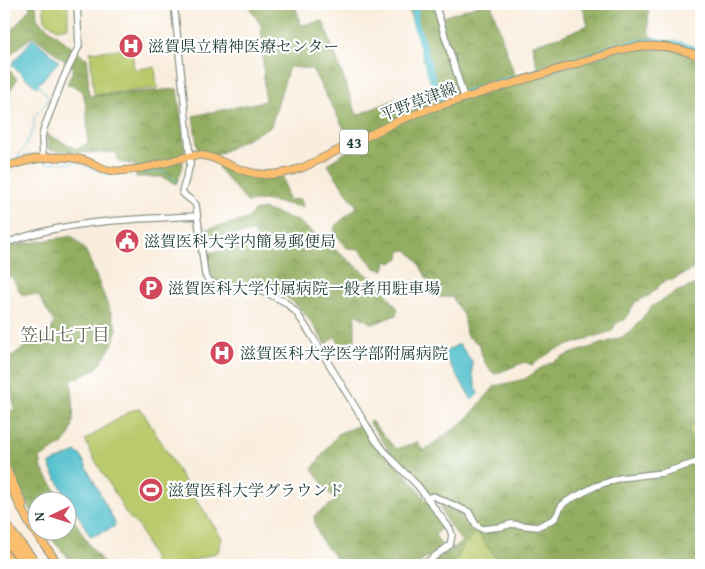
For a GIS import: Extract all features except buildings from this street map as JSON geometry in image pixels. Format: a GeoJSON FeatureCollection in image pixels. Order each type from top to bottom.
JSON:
{"type":"FeatureCollection","features":[{"type":"Feature","properties":{"kind":"highway"},"geometry":{"type":"LineString","coordinates":[[4,524],[36,565]]}},
{"type":"Feature","properties":{"kind":"highway"},"geometry":{"type":"LineString","coordinates":[[4,539],[28,565]]}},
{"type":"Feature","properties":{"kind":"highway"},"geometry":{"type":"LineString","coordinates":[[4,554],[14,565]]}},
{"type":"Feature","properties":{"kind":"main road","name":"平野草津線"},"geometry":{"type":"LineString","coordinates":[[4,168],[22,162],[43,159],[75,159],[103,169],[117,171],[141,168],[198,155],[209,156],[250,173],[274,176],[288,173],[398,121],[464,97],[633,47],[676,49],[701,57]]}},
{"type":"Feature","properties":{"kind":"main road"},"geometry":{"type":"LineString","coordinates":[[4,464],[28,511]]}},
{"type":"Feature","properties":{"kind":"main road"},"geometry":{"type":"LineString","coordinates":[[4,475],[30,525],[59,565]]}},
{"type":"Feature","properties":{"kind":"main road"},"geometry":{"type":"LineString","coordinates":[[47,542],[64,565]]}},
{"type":"Feature","properties":{"kind":"street"},"geometry":{"type":"LineString","coordinates":[[43,159],[42,137],[44,128],[63,79],[79,46],[77,4]]}},
{"type":"Feature","properties":{"kind":"street"},"geometry":{"type":"LineString","coordinates":[[174,4],[190,157],[190,165],[182,192],[194,201],[196,205],[205,275],[209,281],[221,288],[246,288],[267,293],[285,302],[296,312],[376,440],[428,498],[450,529],[452,535],[450,545],[423,565]]}},
{"type":"Feature","properties":{"kind":"street"},"geometry":{"type":"LineString","coordinates":[[435,4],[464,97]]}},
{"type":"Feature","properties":{"kind":"street"},"geometry":{"type":"LineString","coordinates":[[4,244],[41,232],[80,224],[143,218],[197,216]]}},
{"type":"Feature","properties":{"kind":"street"},"geometry":{"type":"LineString","coordinates":[[428,498],[432,496],[468,512],[476,525],[482,529],[511,524],[537,527],[554,519],[559,509],[567,501],[596,486],[620,478],[662,473],[701,461]]}},
{"type":"Feature","properties":{"kind":"green space"},"geometry":{"type":"Polygon","coordinates":[[[29,4],[36,4],[37,19],[87,58],[89,96],[177,89],[185,148],[182,169],[176,184],[162,177],[136,177],[135,165],[119,162],[116,152],[96,153],[49,150],[46,134],[77,149],[88,143],[86,104],[82,92],[67,84],[74,68],[33,36],[7,57],[8,68],[17,79],[8,94],[4,94],[4,40],[30,8],[29,4]]]}},
{"type":"Feature","properties":{"kind":"green space"},"geometry":{"type":"Polygon","coordinates":[[[43,4],[68,4],[68,27],[57,29],[45,20],[43,4]]]}},
{"type":"Feature","properties":{"kind":"green space"},"geometry":{"type":"Polygon","coordinates":[[[247,4],[295,4],[301,25],[323,21],[357,115],[394,100],[433,91],[407,4],[435,4],[440,18],[481,4],[491,4],[516,80],[539,74],[532,45],[562,36],[588,25],[582,4],[648,4],[649,35],[676,49],[701,58],[701,273],[693,269],[672,280],[664,281],[650,295],[635,302],[626,319],[616,323],[612,331],[554,350],[532,365],[525,362],[495,374],[484,361],[480,345],[466,335],[464,317],[452,297],[437,297],[417,260],[407,250],[400,251],[399,258],[391,263],[386,261],[384,270],[375,268],[359,249],[347,248],[335,233],[335,226],[357,207],[327,164],[354,147],[312,69],[289,67],[271,126],[215,156],[198,151],[193,116],[265,101],[261,25],[247,4]]]}},
{"type":"Feature","properties":{"kind":"green space"},"geometry":{"type":"Polygon","coordinates":[[[132,48],[134,69],[155,67],[157,88],[94,95],[90,52],[132,48]]]}},
{"type":"Feature","properties":{"kind":"green space"},"geometry":{"type":"Polygon","coordinates":[[[219,164],[243,174],[257,177],[283,177],[288,200],[301,199],[303,207],[263,200],[247,202],[219,169],[219,164]]]}},
{"type":"Feature","properties":{"kind":"green space"},"geometry":{"type":"Polygon","coordinates":[[[264,209],[298,221],[378,283],[398,309],[396,315],[373,324],[355,314],[355,340],[340,345],[335,336],[326,345],[299,307],[281,294],[258,287],[227,286],[213,279],[206,253],[256,246],[255,232],[205,238],[204,230],[248,219],[254,211],[264,209]]]}},
{"type":"Feature","properties":{"kind":"green space"},"geometry":{"type":"Polygon","coordinates":[[[72,236],[86,251],[117,328],[112,345],[97,368],[71,381],[74,414],[68,437],[64,443],[40,458],[42,469],[56,492],[28,492],[28,504],[13,476],[18,472],[12,472],[4,453],[4,415],[15,409],[4,361],[52,329],[54,322],[38,295],[21,294],[11,276],[4,280],[4,241],[10,246],[72,236]]]}},
{"type":"Feature","properties":{"kind":"green space"},"geometry":{"type":"Polygon","coordinates":[[[701,284],[701,565],[428,565],[462,542],[441,510],[440,498],[432,493],[428,493],[413,475],[396,460],[369,422],[371,421],[396,449],[417,442],[423,451],[466,420],[495,386],[525,379],[564,356],[622,337],[632,331],[651,307],[678,291],[701,284]]]}},
{"type":"Feature","properties":{"kind":"green space","name":"滋賀医科大学グラウンド"},"geometry":{"type":"Polygon","coordinates":[[[141,409],[183,479],[222,538],[218,552],[179,565],[156,565],[139,527],[126,514],[93,457],[85,440],[132,410],[141,409]]]}},
{"type":"Feature","properties":{"kind":"green space"},"geometry":{"type":"Polygon","coordinates":[[[696,423],[701,424],[701,442],[689,437],[689,430],[696,423]]]}},
{"type":"Feature","properties":{"kind":"green space"},"geometry":{"type":"Polygon","coordinates":[[[363,424],[414,484],[444,526],[435,535],[442,547],[417,565],[333,565],[337,559],[319,535],[314,516],[335,501],[312,469],[339,433],[363,424]]]}},
{"type":"Feature","properties":{"kind":"green space"},"geometry":{"type":"Polygon","coordinates":[[[78,526],[105,565],[75,565],[54,542],[78,542],[78,526]]]}},
{"type":"Feature","properties":{"kind":"green space"},"geometry":{"type":"Polygon","coordinates":[[[477,532],[500,565],[454,565],[464,545],[477,532]]]}},
{"type":"Feature","properties":{"kind":"water"},"geometry":{"type":"Polygon","coordinates":[[[33,38],[59,61],[36,87],[11,65],[33,38]]]}},
{"type":"Feature","properties":{"kind":"water"},"geometry":{"type":"Polygon","coordinates":[[[459,344],[472,361],[472,372],[478,394],[472,400],[443,353],[459,344]]]}},
{"type":"Feature","properties":{"kind":"water"},"geometry":{"type":"Polygon","coordinates":[[[76,452],[81,456],[115,523],[114,527],[91,537],[78,515],[78,492],[64,492],[51,470],[50,463],[76,452]]]}},
{"type":"Feature","properties":{"kind":"waterway"},"geometry":{"type":"LineString","coordinates":[[415,7],[415,21],[437,94],[445,100],[460,95]]}},
{"type":"Feature","properties":{"kind":"waterway"},"geometry":{"type":"LineString","coordinates":[[599,54],[611,48],[652,41],[681,45],[701,52]]}},
{"type":"Feature","properties":{"kind":"waterway"},"geometry":{"type":"LineString","coordinates":[[527,75],[593,55]]}},
{"type":"Feature","properties":{"kind":"waterway"},"geometry":{"type":"LineString","coordinates":[[466,93],[521,77]]}},
{"type":"Feature","properties":{"kind":"waterway"},"geometry":{"type":"LineString","coordinates":[[4,163],[17,158],[26,145],[34,127],[34,117],[47,102],[48,96],[38,85]]}},
{"type":"Feature","properties":{"kind":"waterway"},"geometry":{"type":"LineString","coordinates":[[18,158],[32,154],[37,155]]}},
{"type":"Feature","properties":{"kind":"waterway"},"geometry":{"type":"LineString","coordinates":[[45,163],[79,163],[107,175],[118,174]]}},
{"type":"Feature","properties":{"kind":"waterway"},"geometry":{"type":"LineString","coordinates":[[124,174],[165,172],[178,182]]}},
{"type":"Feature","properties":{"kind":"place","name":"滋賀県立精神医療センター"},"geometry":{"type":"Point","coordinates":[131,46]}},
{"type":"Feature","properties":{"kind":"place","name":"滋賀医科大学内簡易郵便局"},"geometry":{"type":"Point","coordinates":[127,241]}},
{"type":"Feature","properties":{"kind":"place","name":"滋賀医科大学付属病院一般者用駐車場"},"geometry":{"type":"Point","coordinates":[151,288]}},
{"type":"Feature","properties":{"kind":"place","name":"滋賀医科大学医学部附属病院"},"geometry":{"type":"Point","coordinates":[222,353]}},
{"type":"Feature","properties":{"kind":"place","name":"滋賀医科大学グラウンド"},"geometry":{"type":"Point","coordinates":[151,490]}},
{"type":"Feature","properties":{"kind":"district","name":"笠山七丁目"},"geometry":{"type":"Point","coordinates":[65,334]}}]}
